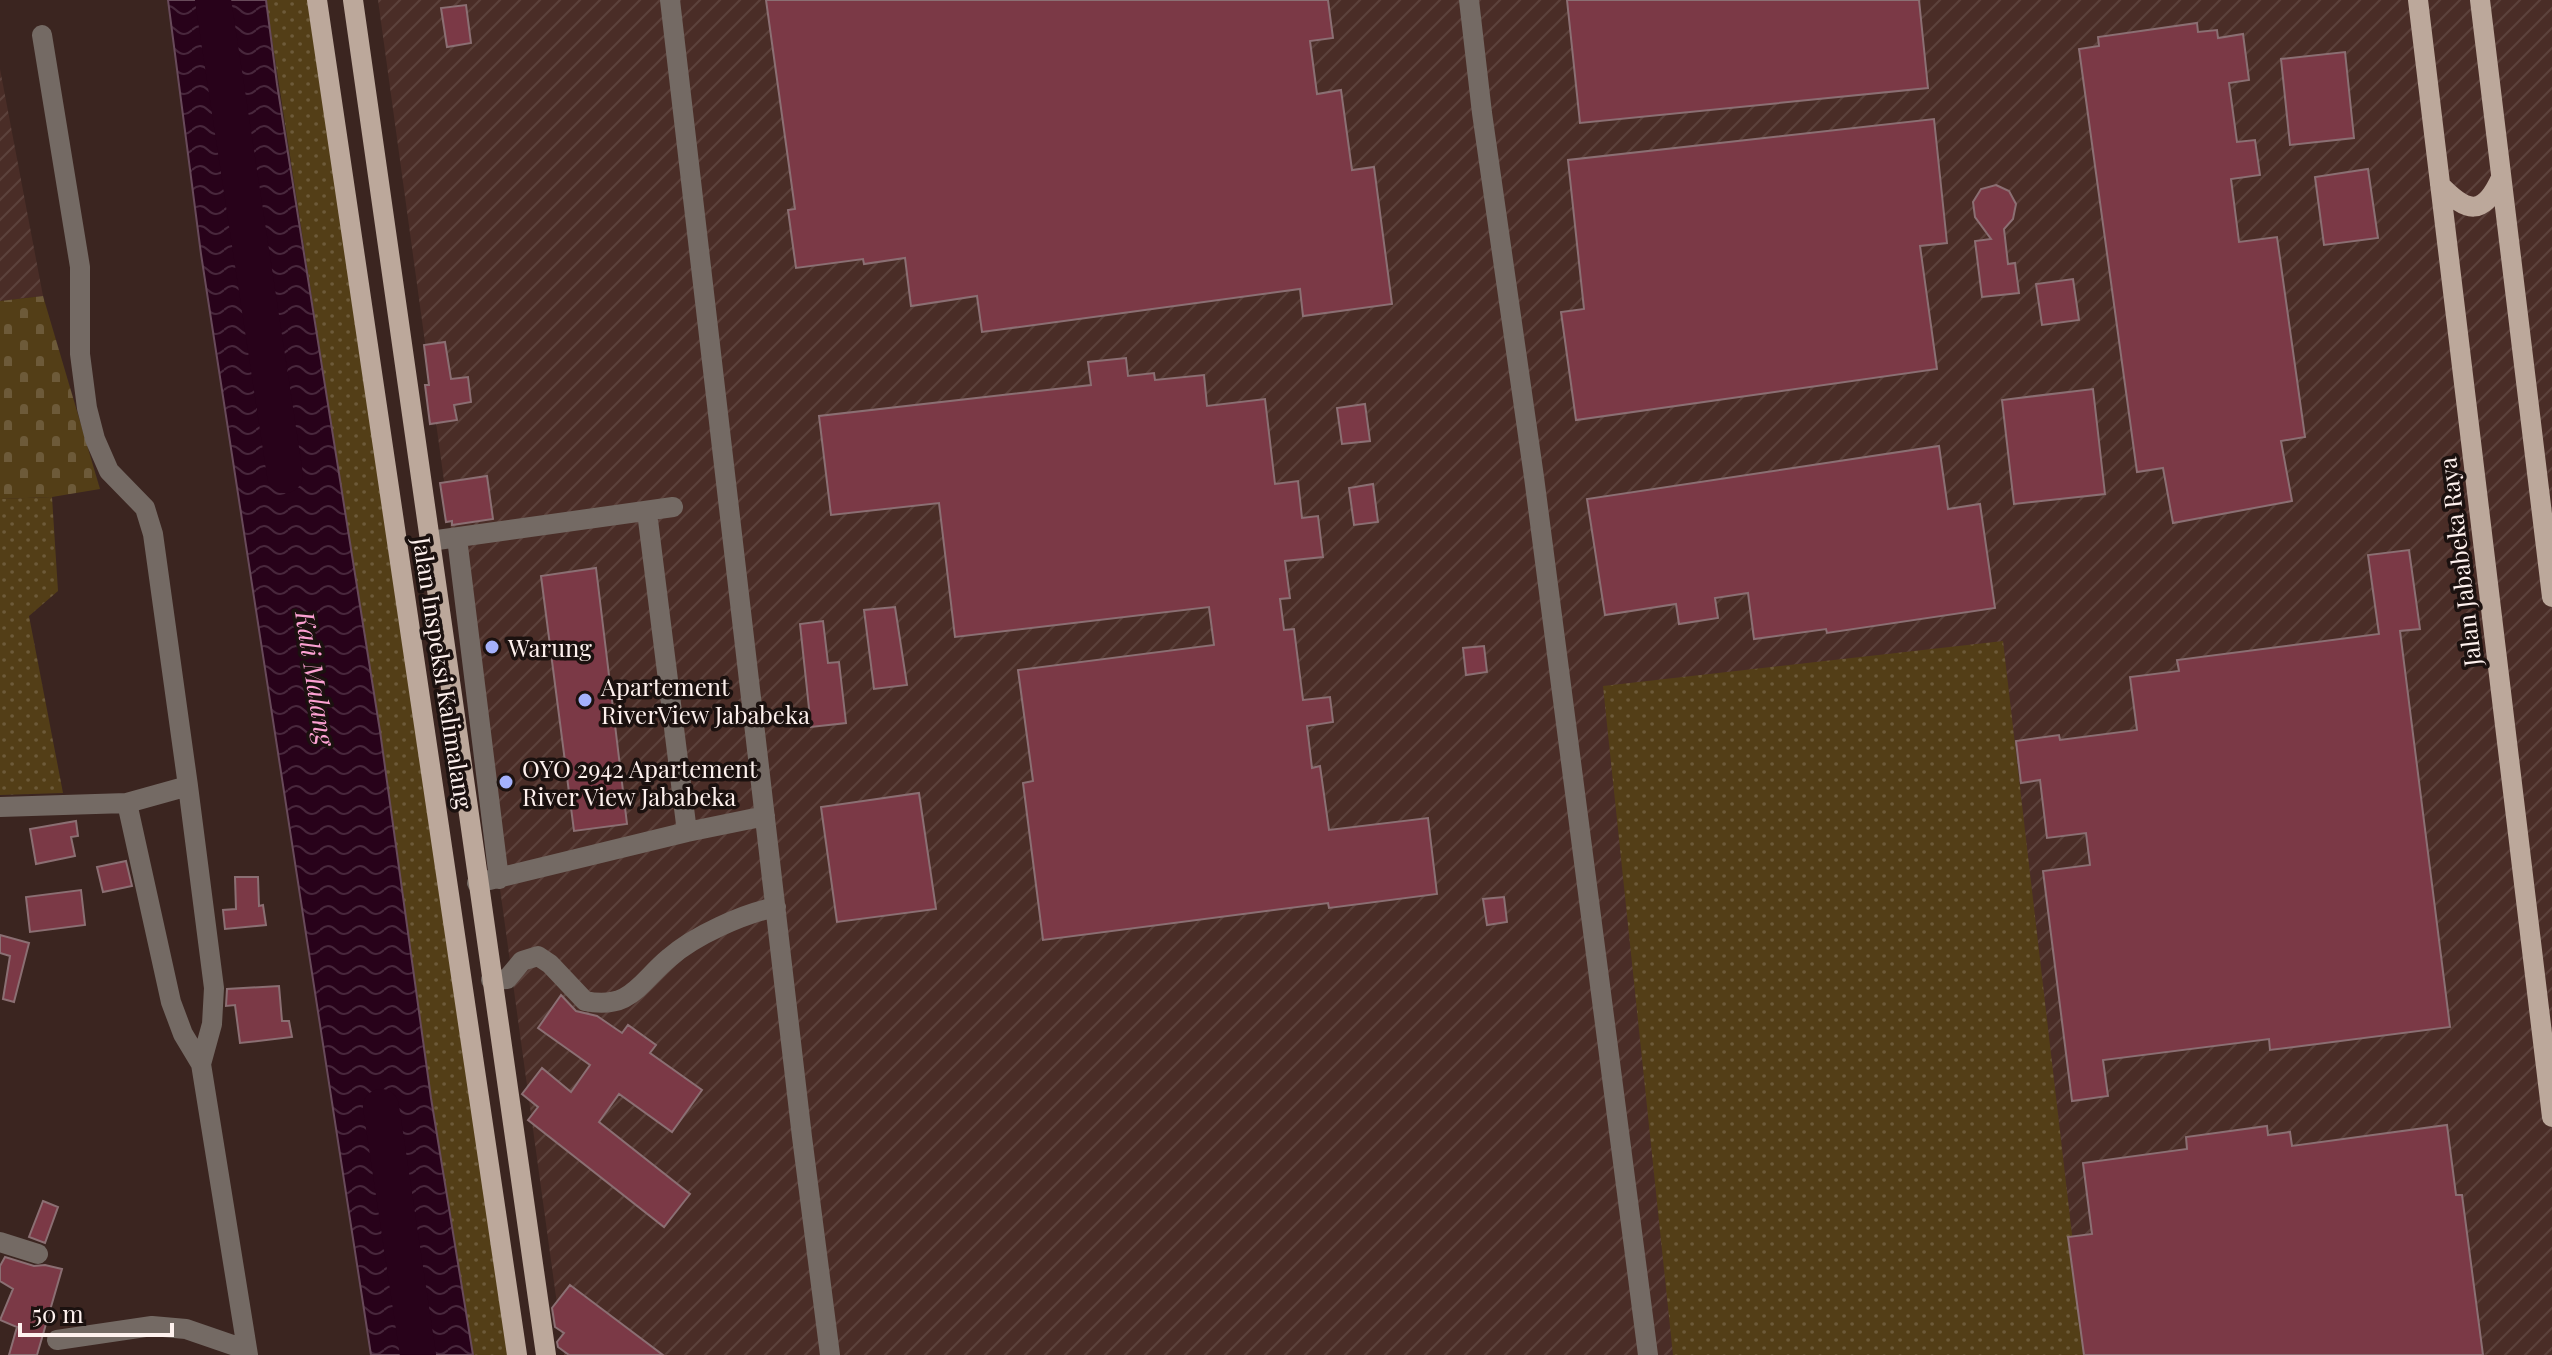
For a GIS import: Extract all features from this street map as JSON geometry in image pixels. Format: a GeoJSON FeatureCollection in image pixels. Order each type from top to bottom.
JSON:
{"type":"FeatureCollection","features":[{"type":"Feature","properties":{"kind":"main road","name":"Jalan Inspeksi Kalimalang"},"geometry":{"type":"LineString","coordinates":[[317,0],[517,1355]]}},
{"type":"Feature","properties":{"kind":"main road","name":"Jalan Inspeksi Kalimalang"},"geometry":{"type":"LineString","coordinates":[[353,0],[546,1355]]}},
{"type":"Feature","properties":{"kind":"main road","name":"Jalan Jababeka Raya"},"geometry":{"type":"LineString","coordinates":[[2418,0],[2552,1117]]}},
{"type":"Feature","properties":{"kind":"main road"},"geometry":{"type":"LineString","coordinates":[[2480,0],[2552,597]]}},
{"type":"Feature","properties":{"kind":"main road"},"geometry":{"type":"LineString","coordinates":[[2440,185],[2464,206],[2475,208],[2493,195],[2501,178]]}},
{"type":"Feature","properties":{"kind":"main road"},"geometry":{"type":"LineString","coordinates":[[2543,1041],[2545,1027],[2552,1017]]}},
{"type":"Feature","properties":{"kind":"street"},"geometry":{"type":"LineString","coordinates":[[670,0],[830,1355]]}},
{"type":"Feature","properties":{"kind":"street"},"geometry":{"type":"LineString","coordinates":[[1469,0],[1648,1355]]}},
{"type":"Feature","properties":{"kind":"street"},"geometry":{"type":"LineString","coordinates":[[42,35],[80,267],[80,354],[87,408],[95,439],[109,471],[145,508],[153,534],[214,988],[212,1024],[201,1064]]}},
{"type":"Feature","properties":{"kind":"street"},"geometry":{"type":"LineString","coordinates":[[430,541],[673,507]]}},
{"type":"Feature","properties":{"kind":"street"},"geometry":{"type":"LineString","coordinates":[[647,512],[687,832]]}},
{"type":"Feature","properties":{"kind":"street"},"geometry":{"type":"LineString","coordinates":[[457,538],[499,879]]}},
{"type":"Feature","properties":{"kind":"street"},"geometry":{"type":"LineString","coordinates":[[0,807],[127,803],[188,786]]}},
{"type":"Feature","properties":{"kind":"street"},"geometry":{"type":"LineString","coordinates":[[127,803],[171,1002],[183,1034],[201,1064],[247,1353]]}},
{"type":"Feature","properties":{"kind":"street"},"geometry":{"type":"LineString","coordinates":[[477,883],[765,816]]}},
{"type":"Feature","properties":{"kind":"street"},"geometry":{"type":"LineString","coordinates":[[491,980],[507,979],[522,961],[538,956],[550,964],[585,1001],[613,1003],[631,995],[669,957],[703,936],[754,912],[776,907]]}},
{"type":"Feature","properties":{"kind":"street"},"geometry":{"type":"LineString","coordinates":[[0,1242],[38,1254]]}},
{"type":"Feature","properties":{"kind":"street"},"geometry":{"type":"LineString","coordinates":[[57,1340],[152,1326],[186,1329],[247,1353]]}},
{"type":"Feature","properties":{"kind":"shaded area"},"geometry":{"type":"Polygon","coordinates":[[[378,0],[2552,0],[2552,1355],[564,1355],[378,0]]]}},
{"type":"Feature","properties":{"kind":"shaded area"},"geometry":{"type":"Polygon","coordinates":[[[0,69],[43,296],[0,301],[0,69]]]}},
{"type":"Feature","properties":{"kind":"green space"},"geometry":{"type":"Polygon","coordinates":[[[266,0],[317,0],[517,1355],[473,1355],[429,1086],[381,745],[266,0]]]}},
{"type":"Feature","properties":{"kind":"green space"},"geometry":{"type":"Polygon","coordinates":[[[43,296],[100,489],[52,497],[0,499],[0,301],[43,296]]]}},
{"type":"Feature","properties":{"kind":"green space"},"geometry":{"type":"Polygon","coordinates":[[[52,497],[58,591],[29,616],[63,793],[0,795],[0,499],[52,497]]]}},
{"type":"Feature","properties":{"kind":"green space"},"geometry":{"type":"Polygon","coordinates":[[[2003,641],[2086,1355],[1673,1355],[1603,686],[2003,641]]]}},
{"type":"Feature","properties":{"kind":"water"},"geometry":{"type":"Polygon","coordinates":[[[168,0],[266,0],[380,731],[431,1098],[473,1355],[371,1355],[201,254],[168,0]]]}},
{"type":"Feature","properties":{"kind":"building"},"geometry":{"type":"Polygon","coordinates":[[[766,0],[1328,0],[1333,38],[1310,41],[1317,94],[1341,90],[1352,170],[1374,167],[1392,304],[1303,316],[1300,289],[982,332],[977,296],[911,306],[905,258],[864,264],[863,259],[796,268],[788,210],[795,209],[766,0]]]}},
{"type":"Feature","properties":{"kind":"building"},"geometry":{"type":"Polygon","coordinates":[[[1567,0],[1919,0],[1928,88],[1580,123],[1567,0]]]}},
{"type":"Feature","properties":{"kind":"building"},"geometry":{"type":"Polygon","coordinates":[[[466,5],[471,43],[447,47],[441,8],[466,5]]]}},
{"type":"Feature","properties":{"kind":"building"},"geometry":{"type":"Polygon","coordinates":[[[2197,23],[2198,32],[2217,30],[2218,38],[2243,34],[2249,80],[2229,83],[2237,142],[2255,140],[2260,175],[2231,179],[2239,242],[2277,237],[2305,437],[2281,441],[2292,501],[2173,523],[2163,468],[2137,472],[2079,49],[2099,46],[2098,37],[2197,23]]]}},
{"type":"Feature","properties":{"kind":"building"},"geometry":{"type":"Polygon","coordinates":[[[2345,52],[2354,138],[2290,145],[2281,59],[2345,52]]]}},
{"type":"Feature","properties":{"kind":"building"},"geometry":{"type":"Polygon","coordinates":[[[1934,119],[1947,243],[1920,246],[1937,369],[1576,420],[1561,312],[1584,309],[1568,160],[1934,119]]]}},
{"type":"Feature","properties":{"kind":"building"},"geometry":{"type":"Polygon","coordinates":[[[2368,169],[2378,238],[2324,245],[2315,177],[2368,169]]]}},
{"type":"Feature","properties":{"kind":"building"},"geometry":{"type":"Polygon","coordinates":[[[1996,185],[2009,191],[2016,204],[2013,219],[2004,229],[2008,264],[2015,263],[2019,293],[1982,297],[1975,241],[1991,239],[1975,217],[1973,202],[1981,189],[1996,185]]]}},
{"type":"Feature","properties":{"kind":"building"},"geometry":{"type":"Polygon","coordinates":[[[2073,279],[2079,320],[2042,325],[2036,284],[2073,279]]]}},
{"type":"Feature","properties":{"kind":"building"},"geometry":{"type":"Polygon","coordinates":[[[445,342],[451,379],[468,377],[471,402],[454,405],[457,420],[430,424],[424,345],[445,342]]]}},
{"type":"Feature","properties":{"kind":"building"},"geometry":{"type":"Polygon","coordinates":[[[1126,358],[1128,376],[1154,373],[1155,380],[1204,375],[1207,406],[1265,399],[1275,484],[1298,481],[1302,518],[1318,516],[1323,557],[1285,561],[1290,598],[1280,599],[1284,630],[1294,629],[1303,700],[1330,697],[1333,722],[1307,726],[1312,768],[1320,766],[1329,830],[1428,818],[1437,894],[1329,908],[1328,903],[1043,940],[1023,783],[1033,781],[1018,670],[1214,645],[1209,607],[955,637],[939,503],[831,515],[819,416],[1091,385],[1088,362],[1126,358]]]}},
{"type":"Feature","properties":{"kind":"building"},"geometry":{"type":"Polygon","coordinates":[[[2093,389],[2105,494],[2014,504],[2002,400],[2093,389]]]}},
{"type":"Feature","properties":{"kind":"building"},"geometry":{"type":"Polygon","coordinates":[[[1365,404],[1370,441],[1342,444],[1337,408],[1365,404]]]}},
{"type":"Feature","properties":{"kind":"building"},"geometry":{"type":"Polygon","coordinates":[[[1939,446],[1948,509],[1980,504],[1995,608],[1827,633],[1826,629],[1754,639],[1748,593],[1715,598],[1718,618],[1679,624],[1676,604],[1605,615],[1587,499],[1939,446]]]}},
{"type":"Feature","properties":{"kind":"building"},"geometry":{"type":"Polygon","coordinates":[[[487,476],[493,519],[452,525],[452,521],[446,522],[440,483],[487,476]]]}},
{"type":"Feature","properties":{"kind":"building"},"geometry":{"type":"Polygon","coordinates":[[[1373,484],[1378,522],[1354,525],[1349,488],[1373,484]]]}},
{"type":"Feature","properties":{"kind":"building"},"geometry":{"type":"Polygon","coordinates":[[[2409,550],[2420,629],[2400,631],[2450,1027],[2270,1050],[2269,1039],[2103,1060],[2108,1096],[2072,1101],[2043,871],[2090,865],[2086,833],[2047,838],[2040,780],[2021,783],[2016,741],[2059,735],[2060,740],[2137,730],[2130,677],[2179,671],[2177,660],[2379,634],[2368,555],[2409,550]]]}},
{"type":"Feature","properties":{"kind":"building","name":"Apartement RiverView Jababeka"},"geometry":{"type":"Polygon","coordinates":[[[596,568],[627,824],[574,831],[541,576],[596,568]]]}},
{"type":"Feature","properties":{"kind":"building"},"geometry":{"type":"Polygon","coordinates":[[[895,607],[907,685],[874,689],[864,610],[895,607]]]}},
{"type":"Feature","properties":{"kind":"building"},"geometry":{"type":"Polygon","coordinates":[[[823,621],[828,663],[839,662],[846,723],[811,727],[800,624],[823,621]]]}},
{"type":"Feature","properties":{"kind":"building"},"geometry":{"type":"Polygon","coordinates":[[[1484,646],[1487,672],[1466,675],[1463,648],[1484,646]]]}},
{"type":"Feature","properties":{"kind":"building"},"geometry":{"type":"Polygon","coordinates":[[[919,793],[936,909],[837,922],[821,807],[919,793]]]}},
{"type":"Feature","properties":{"kind":"building"},"geometry":{"type":"Polygon","coordinates":[[[76,821],[78,836],[71,837],[75,856],[36,864],[30,829],[76,821]]]}},
{"type":"Feature","properties":{"kind":"building"},"geometry":{"type":"Polygon","coordinates":[[[126,861],[132,886],[103,892],[97,867],[126,861]]]}},
{"type":"Feature","properties":{"kind":"building"},"geometry":{"type":"Polygon","coordinates":[[[235,877],[258,877],[259,906],[263,905],[266,925],[225,929],[223,910],[236,909],[235,877]]]}},
{"type":"Feature","properties":{"kind":"building"},"geometry":{"type":"Polygon","coordinates":[[[81,890],[85,925],[30,932],[26,897],[81,890]]]}},
{"type":"Feature","properties":{"kind":"building"},"geometry":{"type":"Polygon","coordinates":[[[1504,897],[1507,922],[1487,925],[1483,899],[1504,897]]]}},
{"type":"Feature","properties":{"kind":"building"},"geometry":{"type":"Polygon","coordinates":[[[0,935],[29,943],[14,1002],[3,999],[10,956],[0,953],[0,935]]]}},
{"type":"Feature","properties":{"kind":"building"},"geometry":{"type":"Polygon","coordinates":[[[279,986],[282,1021],[289,1021],[292,1037],[240,1043],[235,1005],[226,1006],[227,989],[279,986]]]}},
{"type":"Feature","properties":{"kind":"building"},"geometry":{"type":"Polygon","coordinates":[[[561,995],[576,1011],[597,1016],[622,1033],[628,1025],[656,1045],[650,1053],[702,1090],[672,1132],[619,1094],[599,1122],[690,1194],[664,1227],[528,1120],[538,1107],[522,1094],[542,1068],[571,1092],[590,1065],[538,1028],[561,995]]]}},
{"type":"Feature","properties":{"kind":"building"},"geometry":{"type":"Polygon","coordinates":[[[2447,1125],[2456,1195],[2462,1195],[2483,1355],[2084,1355],[2068,1237],[2092,1234],[2083,1163],[2187,1149],[2186,1137],[2267,1126],[2268,1135],[2290,1132],[2292,1146],[2447,1125]]]}},
{"type":"Feature","properties":{"kind":"building"},"geometry":{"type":"Polygon","coordinates":[[[43,1201],[58,1207],[45,1243],[29,1237],[43,1201]]]}},
{"type":"Feature","properties":{"kind":"building"},"geometry":{"type":"Polygon","coordinates":[[[5,1257],[34,1266],[62,1269],[37,1355],[9,1355],[17,1327],[0,1320],[13,1289],[0,1281],[0,1266],[5,1257]]]}},
{"type":"Feature","properties":{"kind":"building"},"geometry":{"type":"Polygon","coordinates":[[[570,1285],[663,1355],[569,1355],[558,1347],[557,1342],[564,1333],[555,1327],[552,1308],[570,1285]]]}},
{"type":"Feature","properties":{"kind":"waterway","name":"Kali Malang"},"geometry":{"type":"LineString","coordinates":[[213,0],[285,475]]}},
{"type":"Feature","properties":{"kind":"waterway","name":"Kali Malang"},"geometry":{"type":"LineString","coordinates":[[381,1107],[418,1355]]}},
{"type":"Feature","properties":{"kind":"place","name":"Warung"},"geometry":{"type":"Point","coordinates":[492,647]}},
{"type":"Feature","properties":{"kind":"place","name":"Apartement RiverView Jababeka"},"geometry":{"type":"Point","coordinates":[585,700]}},
{"type":"Feature","properties":{"kind":"place","name":"OYO 2942 Apartement River View Jababeka"},"geometry":{"type":"Point","coordinates":[506,782]}}]}
